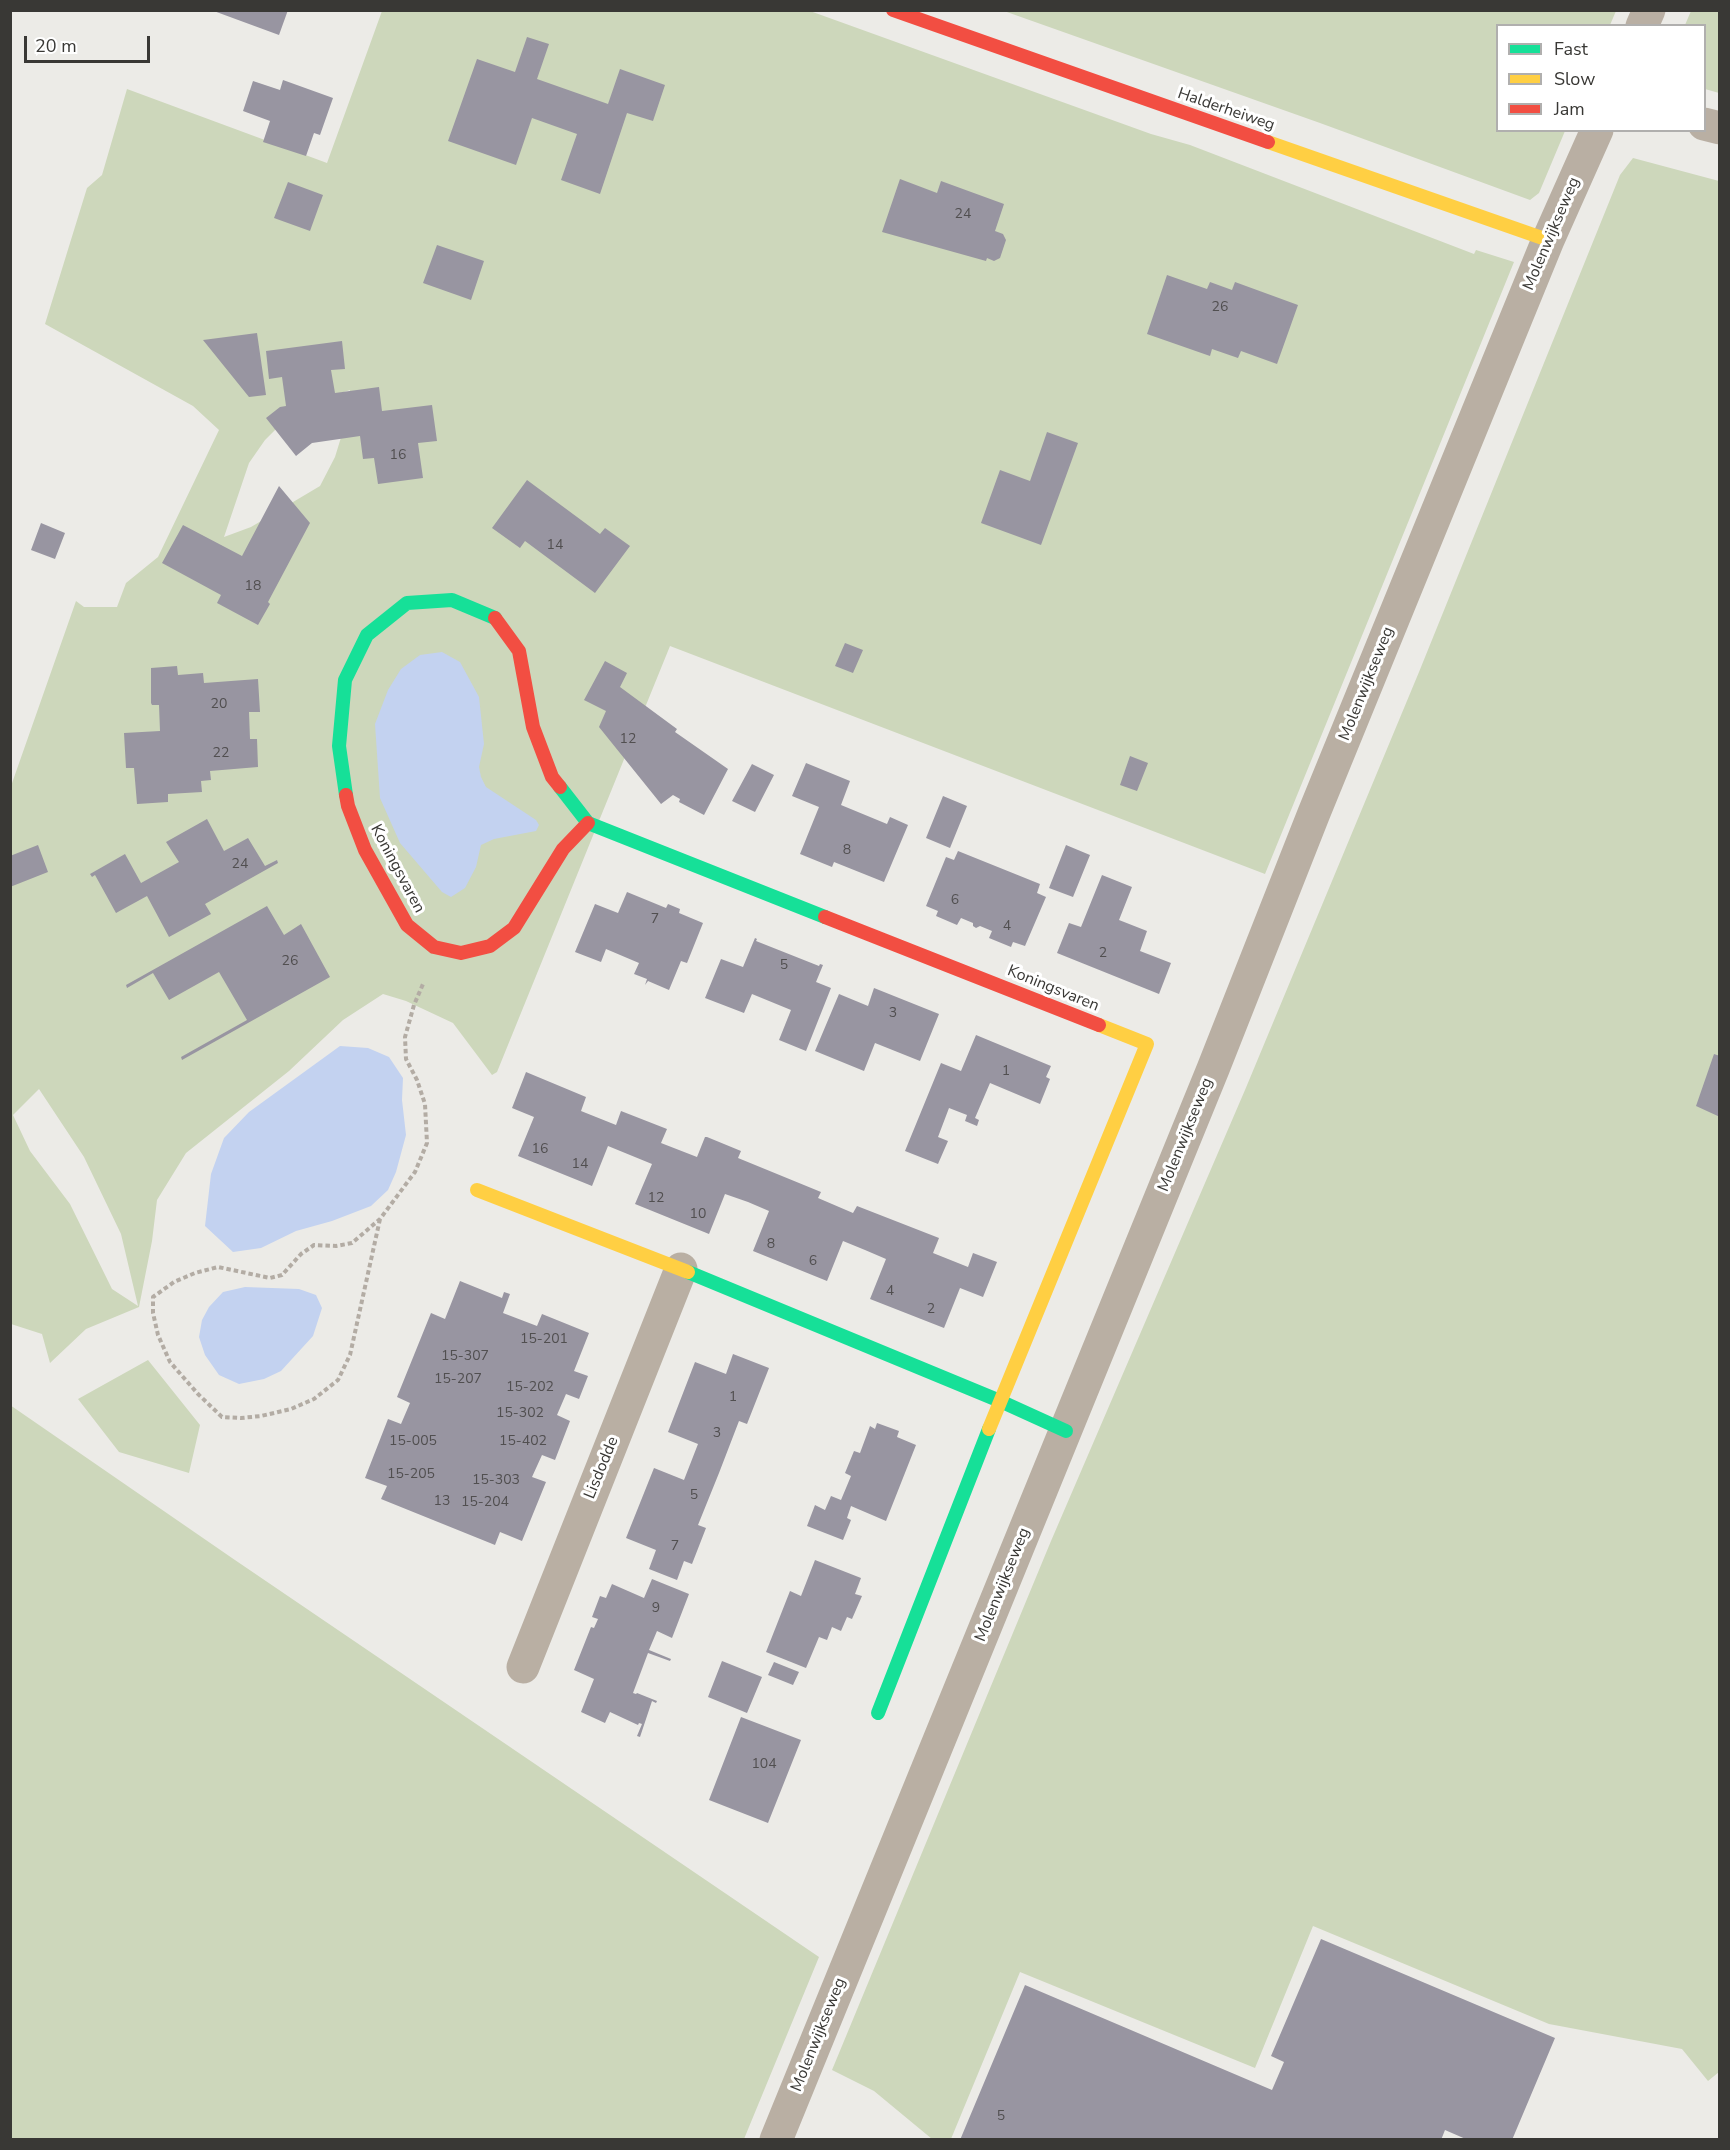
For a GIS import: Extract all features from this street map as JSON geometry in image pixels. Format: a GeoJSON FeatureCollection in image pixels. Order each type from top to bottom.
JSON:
{"type":"FeatureCollection","features":[{"type":"Feature","properties":{"kind":"street","name":"Halderheiweg"},"geometry":{"type":"LineString","coordinates":[[892,10],[1548,240]]}},
{"type":"Feature","properties":{"kind":"street","name":"Molenwijkseweg"},"geometry":{"type":"LineString","coordinates":[[776,2139],[1066,1431],[1314,813],[1548,240],[1596,132]]}},
{"type":"Feature","properties":{"kind":"street","name":"Koningsvaren"},"geometry":{"type":"LineString","coordinates":[[588,823],[563,849],[514,928],[490,946],[461,953],[434,947],[407,925],[365,850],[348,806],[339,746],[345,680],[367,634],[407,603],[452,600],[496,618],[519,651],[533,727],[552,777],[588,823],[1147,1044],[1000,1401]]}},
{"type":"Feature","properties":{"kind":"street"},"geometry":{"type":"LineString","coordinates":[[477,1190],[681,1269],[1000,1401],[1066,1431]]}},
{"type":"Feature","properties":{"kind":"street","name":"Lisdodde"},"geometry":{"type":"LineString","coordinates":[[523,1666],[681,1269]]}},
{"type":"Feature","properties":{"kind":"street"},"geometry":{"type":"LineString","coordinates":[[878,1713],[1000,1401]]}},
{"type":"Feature","properties":{"kind":"path"},"geometry":{"type":"LineString","coordinates":[[380,1219],[350,1354],[338,1380],[314,1399],[291,1409],[261,1416],[222,1417],[170,1362],[158,1335],[153,1313],[153,1297],[174,1282],[195,1273],[218,1267],[270,1278],[282,1275],[300,1254],[314,1245],[352,1244],[380,1219],[415,1172],[427,1143],[425,1104],[417,1080],[406,1059],[405,1037],[414,1005],[441,948]]}},
{"type":"Feature","properties":{"kind":"green space"},"geometry":{"type":"Polygon","coordinates":[[[382,11],[810,11],[1151,134],[1190,145],[1474,254],[1476,250],[1514,262],[1265,874],[670,646],[497,1072],[492,1075],[453,1023],[406,1001],[383,994],[343,1020],[289,1071],[186,1153],[157,1200],[152,1241],[139,1307],[86,1329],[50,1363],[42,1334],[11,1324],[11,786],[76,601],[84,607],[117,607],[126,583],[158,557],[219,430],[193,406],[45,324],[87,188],[102,175],[127,89],[327,163],[382,11]],[[350,390],[320,400],[280,425],[265,440],[249,463],[224,537],[251,527],[320,486],[335,457],[349,411],[350,390]],[[39,1089],[13,1115],[30,1151],[70,1204],[112,1289],[138,1306],[121,1234],[84,1157],[39,1089]]]}},
{"type":"Feature","properties":{"kind":"green space"},"geometry":{"type":"Polygon","coordinates":[[[1004,11],[1616,11],[1610,24],[1496,24],[1496,132],[1565,132],[1539,193],[1530,200],[1004,11]]]}},
{"type":"Feature","properties":{"kind":"green space"},"geometry":{"type":"Polygon","coordinates":[[[1691,11],[1719,11],[1719,93],[1706,89],[1706,24],[1685,24],[1691,11]]]}},
{"type":"Feature","properties":{"kind":"green space"},"geometry":{"type":"Polygon","coordinates":[[[1633,158],[1719,181],[1719,2072],[1708,2081],[1682,2049],[1549,2024],[1313,1926],[1255,2068],[1020,1972],[951,2139],[932,2139],[874,2091],[832,2070],[1051,1541],[1245,1090],[1419,672],[1620,175],[1633,158]]]}},
{"type":"Feature","properties":{"kind":"green space"},"geometry":{"type":"Polygon","coordinates":[[[148,1360],[200,1425],[189,1473],[119,1452],[78,1399],[148,1360]]]}},
{"type":"Feature","properties":{"kind":"green space"},"geometry":{"type":"Polygon","coordinates":[[[10,1405],[819,1957],[744,2139],[11,2139],[10,1405]]]}},
{"type":"Feature","properties":{"kind":"water"},"geometry":{"type":"Polygon","coordinates":[[[442,652],[460,662],[479,697],[484,744],[479,767],[486,787],[536,820],[539,825],[536,831],[494,839],[481,845],[476,867],[465,888],[451,897],[442,892],[400,843],[380,798],[375,724],[388,690],[401,669],[420,655],[442,652]]]}},
{"type":"Feature","properties":{"kind":"water"},"geometry":{"type":"Polygon","coordinates":[[[340,1046],[368,1048],[389,1057],[403,1078],[402,1100],[406,1135],[396,1172],[388,1190],[371,1206],[332,1221],[296,1231],[261,1248],[233,1252],[205,1226],[211,1174],[224,1138],[249,1112],[340,1046]]]}},
{"type":"Feature","properties":{"kind":"water"},"geometry":{"type":"Polygon","coordinates":[[[245,1287],[299,1289],[316,1295],[322,1308],[313,1336],[281,1371],[264,1379],[239,1384],[219,1375],[205,1355],[199,1337],[202,1320],[209,1307],[223,1292],[245,1287]]]}},
{"type":"Feature","properties":{"kind":"building"},"geometry":{"type":"Polygon","coordinates":[[[211,10],[288,10],[279,35],[211,10]]]}},
{"type":"Feature","properties":{"kind":"building"},"geometry":{"type":"Polygon","coordinates":[[[527,37],[549,44],[537,79],[608,104],[620,69],[665,85],[653,121],[627,113],[600,194],[561,180],[577,134],[532,118],[516,165],[448,141],[477,59],[515,72],[527,37]]]}},
{"type":"Feature","properties":{"kind":"building"},"geometry":{"type":"Polygon","coordinates":[[[283,80],[333,98],[320,135],[314,133],[306,156],[263,142],[270,121],[243,111],[253,81],[280,90],[283,80]]]}},
{"type":"Feature","properties":{"kind":"building"},"geometry":{"type":"Polygon","coordinates":[[[900,179],[937,193],[941,181],[1004,204],[995,231],[1003,234],[1006,240],[1000,258],[994,261],[987,258],[986,261],[882,232],[900,179]]]}},
{"type":"Feature","properties":{"kind":"building"},"geometry":{"type":"Polygon","coordinates":[[[288,182],[323,195],[310,231],[274,218],[288,182]]]}},
{"type":"Feature","properties":{"kind":"building"},"geometry":{"type":"Polygon","coordinates":[[[437,245],[484,261],[471,300],[423,283],[437,245]]]}},
{"type":"Feature","properties":{"kind":"building"},"geometry":{"type":"Polygon","coordinates":[[[1167,275],[1207,289],[1210,282],[1232,290],[1235,282],[1298,305],[1277,364],[1241,351],[1238,358],[1212,349],[1210,356],[1147,334],[1167,275]]]}},
{"type":"Feature","properties":{"kind":"building"},"geometry":{"type":"Polygon","coordinates":[[[257,333],[266,395],[249,397],[203,340],[257,333]]]}},
{"type":"Feature","properties":{"kind":"building"},"geometry":{"type":"Polygon","coordinates":[[[342,341],[345,369],[331,370],[335,393],[379,387],[382,411],[432,405],[437,441],[418,443],[423,478],[378,484],[374,458],[363,459],[360,436],[312,443],[296,456],[266,418],[280,407],[286,406],[282,377],[269,379],[266,351],[342,341]]]}},
{"type":"Feature","properties":{"kind":"building"},"geometry":{"type":"Polygon","coordinates":[[[1047,432],[1078,443],[1041,545],[981,523],[1000,470],[1030,481],[1047,432]]]}},
{"type":"Feature","properties":{"kind":"building"},"geometry":{"type":"Polygon","coordinates":[[[527,480],[600,534],[605,528],[630,546],[595,593],[525,541],[520,548],[492,528],[527,480]]]}},
{"type":"Feature","properties":{"kind":"building"},"geometry":{"type":"Polygon","coordinates":[[[279,486],[310,523],[258,625],[217,603],[221,595],[162,563],[183,525],[242,556],[279,486]]]}},
{"type":"Feature","properties":{"kind":"building"},"geometry":{"type":"Polygon","coordinates":[[[41,523],[65,533],[55,559],[31,550],[41,523]]]}},
{"type":"Feature","properties":{"kind":"building"},"geometry":{"type":"Polygon","coordinates":[[[845,643],[863,650],[853,673],[835,666],[845,643]]]}},
{"type":"Feature","properties":{"kind":"building"},"geometry":{"type":"Polygon","coordinates":[[[605,661],[627,673],[620,687],[677,729],[675,732],[728,769],[704,815],[679,802],[680,799],[673,795],[661,804],[599,727],[606,711],[584,700],[605,661]]]}},
{"type":"Feature","properties":{"kind":"building"},"geometry":{"type":"Polygon","coordinates":[[[177,666],[178,675],[203,673],[204,683],[258,679],[260,712],[249,712],[250,739],[257,739],[258,767],[210,771],[211,780],[201,781],[202,792],[168,794],[168,802],[137,804],[134,768],[126,768],[124,733],[160,731],[159,705],[151,703],[151,668],[177,666]]]}},
{"type":"Feature","properties":{"kind":"building"},"geometry":{"type":"Polygon","coordinates":[[[1130,756],[1148,763],[1137,791],[1120,785],[1130,756]]]}},
{"type":"Feature","properties":{"kind":"building"},"geometry":{"type":"Polygon","coordinates":[[[806,763],[850,781],[841,805],[887,824],[890,817],[908,825],[884,882],[834,862],[832,867],[800,854],[819,807],[792,796],[806,763]]]}},
{"type":"Feature","properties":{"kind":"building"},"geometry":{"type":"Polygon","coordinates":[[[752,764],[774,775],[755,812],[732,801],[752,764]]]}},
{"type":"Feature","properties":{"kind":"building"},"geometry":{"type":"Polygon","coordinates":[[[943,796],[967,806],[950,848],[926,838],[943,796]]]}},
{"type":"Feature","properties":{"kind":"building"},"geometry":{"type":"Polygon","coordinates":[[[207,819],[224,851],[248,838],[265,866],[277,860],[278,863],[205,904],[211,914],[169,937],[147,896],[116,913],[95,875],[92,877],[90,874],[125,854],[141,883],[179,862],[166,842],[207,819]]]}},
{"type":"Feature","properties":{"kind":"building"},"geometry":{"type":"Polygon","coordinates":[[[38,845],[48,872],[10,887],[10,856],[38,845]]]}},
{"type":"Feature","properties":{"kind":"building"},"geometry":{"type":"Polygon","coordinates":[[[1066,845],[1090,855],[1073,897],[1049,888],[1066,845]]]}},
{"type":"Feature","properties":{"kind":"building"},"geometry":{"type":"Polygon","coordinates":[[[958,851],[1040,884],[1037,893],[1046,897],[1025,946],[1013,942],[1011,947],[989,938],[992,931],[980,926],[976,928],[973,923],[961,918],[957,925],[936,916],[938,911],[926,906],[946,857],[954,860],[958,851]]]}},
{"type":"Feature","properties":{"kind":"building"},"geometry":{"type":"Polygon","coordinates":[[[1102,875],[1132,887],[1119,920],[1147,931],[1140,951],[1171,963],[1159,994],[1057,953],[1069,923],[1081,927],[1102,875]]]}},
{"type":"Feature","properties":{"kind":"building"},"geometry":{"type":"Polygon","coordinates":[[[627,892],[666,908],[668,904],[680,909],[679,913],[703,923],[687,963],[681,961],[669,990],[648,981],[645,985],[647,979],[634,974],[639,963],[606,949],[601,962],[575,952],[595,904],[618,913],[627,892]]]}},
{"type":"Feature","properties":{"kind":"building"},"geometry":{"type":"Polygon","coordinates":[[[267,906],[284,935],[301,924],[330,977],[182,1060],[181,1057],[247,1020],[219,972],[169,1000],[153,973],[127,988],[126,985],[267,906]]]}},
{"type":"Feature","properties":{"kind":"building"},"geometry":{"type":"Polygon","coordinates":[[[755,938],[756,941],[819,966],[823,965],[816,982],[831,988],[806,1051],[779,1040],[791,1010],[752,994],[744,1013],[705,998],[721,959],[743,967],[755,938]]]}},
{"type":"Feature","properties":{"kind":"building"},"geometry":{"type":"Polygon","coordinates":[[[874,988],[939,1014],[920,1061],[875,1043],[864,1071],[815,1051],[839,994],[868,1006],[874,988]]]}},
{"type":"Feature","properties":{"kind":"building"},"geometry":{"type":"Polygon","coordinates":[[[976,1035],[1051,1066],[1046,1077],[1050,1079],[1040,1104],[990,1083],[975,1118],[979,1120],[977,1126],[965,1121],[967,1115],[949,1108],[938,1137],[948,1141],[938,1164],[905,1151],[941,1063],[961,1071],[976,1035]]]}},
{"type":"Feature","properties":{"kind":"building"},"geometry":{"type":"Polygon","coordinates":[[[1714,1054],[1720,1056],[1720,1117],[1696,1106],[1714,1054]]]}},
{"type":"Feature","properties":{"kind":"building"},"geometry":{"type":"Polygon","coordinates":[[[526,1072],[586,1097],[581,1111],[616,1125],[621,1111],[667,1129],[661,1143],[697,1157],[707,1137],[741,1151],[738,1158],[821,1192],[818,1198],[853,1213],[857,1206],[939,1238],[933,1253],[968,1267],[973,1253],[997,1262],[983,1297],[960,1288],[944,1328],[870,1299],[886,1259],[843,1241],[827,1281],[753,1251],[769,1211],[748,1202],[725,1194],[709,1234],[635,1204],[652,1164],[608,1146],[592,1186],[518,1156],[534,1117],[512,1108],[526,1072]]]}},
{"type":"Feature","properties":{"kind":"building"},"geometry":{"type":"Polygon","coordinates":[[[460,1281],[502,1298],[504,1292],[510,1294],[503,1313],[537,1326],[542,1314],[589,1333],[574,1371],[588,1376],[579,1399],[566,1394],[557,1415],[570,1421],[555,1460],[542,1455],[532,1477],[546,1482],[522,1541],[500,1532],[495,1545],[381,1499],[387,1486],[365,1478],[388,1419],[401,1424],[410,1403],[397,1397],[431,1313],[445,1319],[460,1281]]]}},
{"type":"Feature","properties":{"kind":"building"},"geometry":{"type":"Polygon","coordinates":[[[733,1354],[769,1368],[747,1424],[739,1421],[698,1525],[706,1528],[692,1564],[684,1561],[677,1580],[649,1569],[656,1550],[626,1538],[654,1468],[684,1480],[698,1444],[668,1432],[695,1362],[726,1374],[733,1354]]]}},
{"type":"Feature","properties":{"kind":"building"},"geometry":{"type":"Polygon","coordinates":[[[877,1423],[899,1431],[897,1437],[916,1445],[886,1521],[851,1506],[847,1518],[851,1520],[843,1540],[807,1526],[815,1505],[825,1510],[831,1496],[841,1500],[851,1476],[845,1473],[854,1451],[860,1453],[870,1426],[875,1429],[877,1423]]]}},
{"type":"Feature","properties":{"kind":"building"},"geometry":{"type":"Polygon","coordinates":[[[815,1560],[861,1578],[855,1594],[862,1596],[852,1619],[847,1617],[841,1631],[832,1627],[827,1640],[819,1637],[806,1668],[766,1652],[790,1591],[801,1596],[815,1560]]]}},
{"type":"Feature","properties":{"kind":"building"},"geometry":{"type":"Polygon","coordinates":[[[652,1579],[689,1594],[672,1638],[657,1631],[649,1650],[671,1659],[670,1661],[648,1653],[633,1693],[657,1701],[656,1703],[652,1701],[640,1737],[637,1736],[642,1724],[638,1725],[610,1712],[605,1723],[581,1712],[594,1679],[574,1670],[591,1627],[594,1628],[598,1619],[592,1617],[600,1596],[606,1598],[612,1584],[644,1598],[652,1579]]]}},
{"type":"Feature","properties":{"kind":"building"},"geometry":{"type":"Polygon","coordinates":[[[722,1661],[762,1677],[747,1713],[708,1697],[722,1661]]]}},
{"type":"Feature","properties":{"kind":"building"},"geometry":{"type":"Polygon","coordinates":[[[774,1662],[799,1672],[793,1685],[768,1675],[774,1662]]]}},
{"type":"Feature","properties":{"kind":"building"},"geometry":{"type":"Polygon","coordinates":[[[741,1717],[801,1740],[768,1823],[709,1800],[741,1717]]]}},
{"type":"Feature","properties":{"kind":"building"},"geometry":{"type":"Polygon","coordinates":[[[1321,1939],[1555,2038],[1512,2140],[1468,2140],[1445,2130],[1441,2140],[960,2140],[1025,1985],[1272,2090],[1284,2062],[1271,2056],[1321,1939]]]}},
{"type":"Feature","properties":{"kind":"traffic: fast"},"geometry":{"type":"LineString","coordinates":[[346,795],[339,746],[345,680],[367,635],[407,603],[452,600],[495,618]]}},
{"type":"Feature","properties":{"kind":"traffic: fast"},"geometry":{"type":"LineString","coordinates":[[560,787],[588,823],[825,917]]}},
{"type":"Feature","properties":{"kind":"traffic: fast"},"geometry":{"type":"LineString","coordinates":[[688,1272],[1000,1401],[1066,1431]]}},
{"type":"Feature","properties":{"kind":"traffic: fast"},"geometry":{"type":"LineString","coordinates":[[878,1713],[989,1429]]}},
{"type":"Feature","properties":{"kind":"traffic: slow"},"geometry":{"type":"LineString","coordinates":[[1268,142],[1548,240]]}},
{"type":"Feature","properties":{"kind":"traffic: slow"},"geometry":{"type":"LineString","coordinates":[[989,1429],[1147,1044],[1099,1025]]}},
{"type":"Feature","properties":{"kind":"traffic: slow"},"geometry":{"type":"LineString","coordinates":[[477,1190],[688,1272]]}},
{"type":"Feature","properties":{"kind":"traffic: jam"},"geometry":{"type":"LineString","coordinates":[[893,10],[1268,142]]}},
{"type":"Feature","properties":{"kind":"traffic: jam"},"geometry":{"type":"LineString","coordinates":[[495,618],[519,651],[533,727],[552,777],[560,787]]}},
{"type":"Feature","properties":{"kind":"traffic: jam"},"geometry":{"type":"LineString","coordinates":[[346,795],[365,850],[407,925],[434,947],[461,953],[490,946],[514,928],[563,849],[588,823]]}},
{"type":"Feature","properties":{"kind":"traffic: jam"},"geometry":{"type":"LineString","coordinates":[[825,917],[1099,1025]]}}]}
